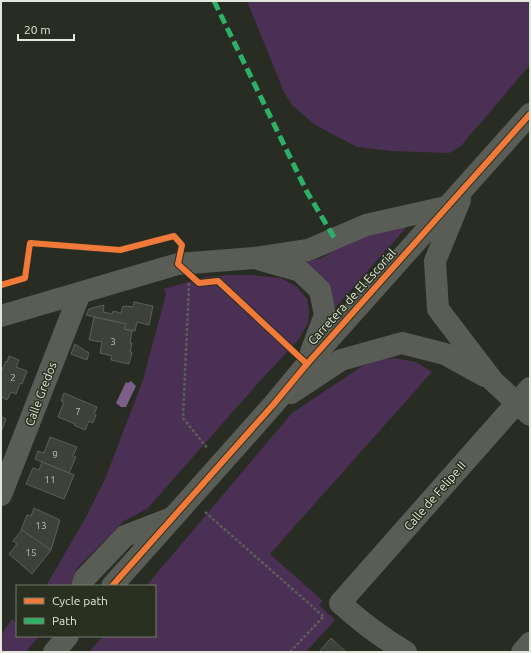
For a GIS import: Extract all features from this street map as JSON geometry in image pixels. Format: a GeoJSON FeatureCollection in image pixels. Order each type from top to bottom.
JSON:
{"type":"FeatureCollection","features":[{"type":"Feature","properties":{"kind":"street","name":"Carretera de El Escorial"},"geometry":{"type":"LineString","coordinates":[[113,585],[446,207],[530,114]]}},
{"type":"Feature","properties":{"kind":"street"},"geometry":{"type":"LineString","coordinates":[[467,184],[435,261],[438,308],[493,381]]}},
{"type":"Feature","properties":{"kind":"street"},"geometry":{"type":"LineString","coordinates":[[1,316],[80,293],[184,269],[308,250],[366,225],[446,207]]}},
{"type":"Feature","properties":{"kind":"street"},"geometry":{"type":"LineString","coordinates":[[254,258],[300,271],[320,290],[325,315],[307,364]]}},
{"type":"Feature","properties":{"kind":"street","name":"Calle Gredos"},"geometry":{"type":"LineString","coordinates":[[1,495],[80,293]]}},
{"type":"Feature","properties":{"kind":"street"},"geometry":{"type":"LineString","coordinates":[[273,405],[341,360],[402,343],[445,354],[493,381],[525,402]]}},
{"type":"Feature","properties":{"kind":"street","name":"Calle de Felipe II"},"geometry":{"type":"LineString","coordinates":[[340,603],[525,402]]}},
{"type":"Feature","properties":{"kind":"street"},"geometry":{"type":"LineString","coordinates":[[82,585],[85,578],[125,536],[172,518]]}},
{"type":"Feature","properties":{"kind":"street"},"geometry":{"type":"LineString","coordinates":[[340,603],[374,632],[406,652]]}},
{"type":"Feature","properties":{"kind":"street"},"geometry":{"type":"LineString","coordinates":[[522,652],[530,644]]}},
{"type":"Feature","properties":{"kind":"path"},"geometry":{"type":"LineString","coordinates":[[184,269],[183,418],[209,450]]}},
{"type":"Feature","properties":{"kind":"path"},"geometry":{"type":"LineString","coordinates":[[199,507],[323,616]]}},
{"type":"Feature","properties":{"kind":"path"},"geometry":{"type":"LineString","coordinates":[[290,652],[323,616],[340,603]]}},
{"type":"Feature","properties":{"kind":"shaded area"},"geometry":{"type":"Polygon","coordinates":[[[247,1],[530,1],[530,65],[460,147],[449,153],[392,151],[357,147],[315,125],[292,105],[284,92],[247,1]]]}},
{"type":"Feature","properties":{"kind":"shaded area"},"geometry":{"type":"Polygon","coordinates":[[[406,227],[335,308],[300,263],[322,258],[360,235],[406,227]]]}},
{"type":"Feature","properties":{"kind":"shaded area"},"geometry":{"type":"Polygon","coordinates":[[[250,275],[281,278],[297,287],[307,299],[309,310],[308,323],[299,339],[147,509],[124,521],[77,568],[70,585],[47,585],[86,517],[105,479],[143,380],[166,294],[165,290],[163,289],[206,277],[250,275]]]}},
{"type":"Feature","properties":{"kind":"shaded area"},"geometry":{"type":"Polygon","coordinates":[[[394,358],[416,362],[432,372],[270,554],[323,601],[319,605],[335,620],[306,652],[89,652],[102,637],[156,637],[156,585],[147,585],[292,413],[361,367],[377,360],[394,358]]]}},
{"type":"Feature","properties":{"kind":"shaded area"},"geometry":{"type":"Polygon","coordinates":[[[131,381],[136,386],[126,407],[121,407],[116,403],[126,382],[128,383],[131,381]]]}},
{"type":"Feature","properties":{"kind":"shaded area"},"geometry":{"type":"Polygon","coordinates":[[[12,619],[16,622],[16,637],[38,637],[26,652],[1,652],[1,635],[12,619]]]}},
{"type":"Feature","properties":{"kind":"building"},"geometry":{"type":"Polygon","coordinates":[[[134,302],[153,306],[149,325],[137,322],[135,331],[124,329],[126,324],[86,315],[89,309],[104,305],[103,312],[112,314],[113,311],[121,313],[123,306],[133,307],[134,302]]]}},
{"type":"Feature","properties":{"kind":"building"},"geometry":{"type":"Polygon","coordinates":[[[94,317],[126,324],[124,329],[132,331],[130,352],[132,352],[129,364],[111,360],[112,356],[100,353],[102,342],[89,340],[94,317]]]}},
{"type":"Feature","properties":{"kind":"building"},"geometry":{"type":"Polygon","coordinates":[[[75,344],[89,353],[87,360],[71,354],[75,344]]]}},
{"type":"Feature","properties":{"kind":"building"},"geometry":{"type":"Polygon","coordinates":[[[9,356],[19,360],[16,367],[27,371],[16,394],[11,392],[7,400],[1,397],[1,370],[6,361],[7,362],[9,356]]]}},
{"type":"Feature","properties":{"kind":"building"},"geometry":{"type":"Polygon","coordinates":[[[64,393],[97,407],[94,414],[96,415],[93,423],[89,421],[85,430],[58,417],[64,402],[61,401],[64,393]]]}},
{"type":"Feature","properties":{"kind":"building"},"geometry":{"type":"Polygon","coordinates":[[[1,416],[6,419],[1,432],[1,416]]]}},
{"type":"Feature","properties":{"kind":"building"},"geometry":{"type":"Polygon","coordinates":[[[50,437],[77,447],[73,456],[76,457],[69,473],[35,459],[38,451],[44,453],[50,437]]]}},
{"type":"Feature","properties":{"kind":"building"},"geometry":{"type":"Polygon","coordinates":[[[42,462],[74,475],[64,499],[26,484],[33,468],[39,470],[42,462]]]}},
{"type":"Feature","properties":{"kind":"building"},"geometry":{"type":"Polygon","coordinates":[[[34,508],[60,520],[51,550],[21,530],[27,515],[31,516],[34,508]]]}},
{"type":"Feature","properties":{"kind":"building"},"geometry":{"type":"Polygon","coordinates":[[[22,530],[51,550],[32,574],[9,554],[17,544],[13,541],[22,530]]]}},
{"type":"Feature","properties":{"kind":"building"},"geometry":{"type":"Polygon","coordinates":[[[331,638],[346,652],[319,652],[331,638]]]}},
{"type":"Feature","properties":{"kind":"marked path"},"geometry":{"type":"LineString","coordinates":[[214,1],[307,192],[335,239]]}},
{"type":"Feature","properties":{"kind":"cycle path"},"geometry":{"type":"LineString","coordinates":[[113,585],[273,405],[307,364],[530,114]]}},
{"type":"Feature","properties":{"kind":"cycle path"},"geometry":{"type":"LineString","coordinates":[[1,285],[25,278],[30,243],[120,250],[174,236],[182,245],[178,264],[199,283],[218,281],[307,364]]}}]}
